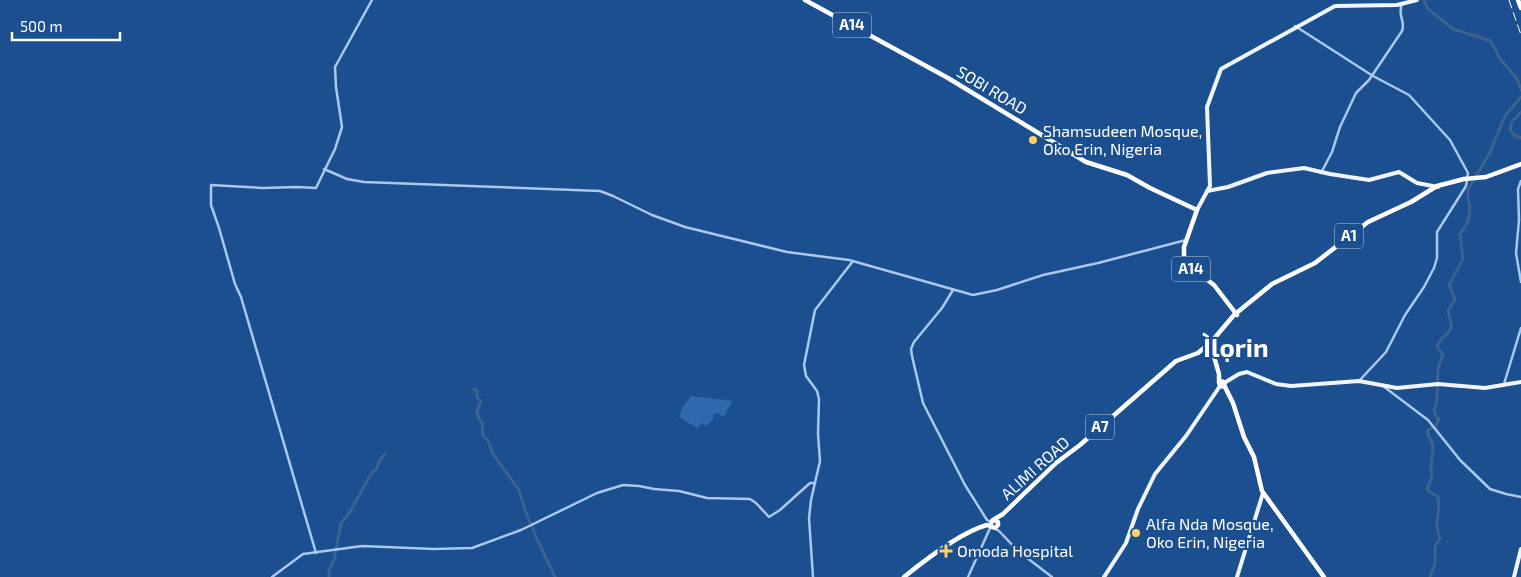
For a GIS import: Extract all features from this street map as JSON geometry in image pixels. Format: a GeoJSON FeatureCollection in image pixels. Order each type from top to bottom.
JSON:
{"type":"FeatureCollection","features":[{"type":"Feature","properties":{"kind":"highway","name":"SOBI ROAD"},"geometry":{"type":"LineString","coordinates":[[805,0],[961,86],[1090,164],[1127,175],[1150,188],[1197,209]]}},
{"type":"Feature","properties":{"kind":"highway"},"geometry":{"type":"LineString","coordinates":[[1520,1],[1521,8]]}},
{"type":"Feature","properties":{"kind":"highway","name":"A1"},"geometry":{"type":"LineString","coordinates":[[1218,369],[1211,344],[1220,330],[1235,315],[1272,286],[1318,262],[1366,226],[1414,202],[1436,187],[1486,178],[1521,165]]}},
{"type":"Feature","properties":{"kind":"highway","name":"A14"},"geometry":{"type":"LineString","coordinates":[[1197,209],[1185,241],[1183,252],[1187,263],[1214,285],[1235,315]]}},
{"type":"Feature","properties":{"kind":"highway","name":"A1"},"geometry":{"type":"LineString","coordinates":[[1235,315],[1212,342],[1222,384],[1254,457],[1263,494],[1323,577]]}},
{"type":"Feature","properties":{"kind":"highway","name":"A7"},"geometry":{"type":"LineString","coordinates":[[993,526],[1057,464],[1083,444],[1176,363],[1198,354],[1211,344]]}},
{"type":"Feature","properties":{"kind":"highway"},"geometry":{"type":"LineString","coordinates":[[903,577],[967,533],[981,527],[993,526]]}},
{"type":"Feature","properties":{"kind":"main road"},"geometry":{"type":"LineString","coordinates":[[1402,3],[1410,0]]}},
{"type":"Feature","properties":{"kind":"main road"},"geometry":{"type":"LineString","coordinates":[[1197,209],[1211,182],[1207,111],[1208,102],[1220,71],[1243,55],[1330,8],[1402,3],[1417,0]]}},
{"type":"Feature","properties":{"kind":"main road"},"geometry":{"type":"LineString","coordinates":[[1207,192],[1272,172],[1306,168],[1321,173],[1369,180],[1400,172],[1417,183],[1436,187]]}},
{"type":"Feature","properties":{"kind":"main road"},"geometry":{"type":"LineString","coordinates":[[1104,577],[1126,543],[1138,509],[1155,474],[1186,436],[1222,384],[1239,374],[1248,372],[1276,384],[1291,386],[1359,381],[1402,388],[1437,384],[1485,388],[1521,382]]}},
{"type":"Feature","properties":{"kind":"main road"},"geometry":{"type":"LineString","coordinates":[[1237,577],[1263,494]]}},
{"type":"Feature","properties":{"kind":"main road"},"geometry":{"type":"LineString","coordinates":[[1515,577],[1521,549]]}},
{"type":"Feature","properties":{"kind":"main road"},"geometry":{"type":"LineString","coordinates":[[1515,577],[1521,558]]}},
{"type":"Feature","properties":{"kind":"street"},"geometry":{"type":"LineString","coordinates":[[316,553],[269,389],[211,201],[211,186],[297,187],[314,189],[337,144],[342,127],[336,87],[336,67],[372,0]]}},
{"type":"Feature","properties":{"kind":"street"},"geometry":{"type":"LineString","coordinates":[[1321,173],[1331,155],[1340,128],[1355,96],[1373,76],[1402,30],[1404,24],[1399,13],[1402,3]]}},
{"type":"Feature","properties":{"kind":"street"},"geometry":{"type":"LineString","coordinates":[[1296,26],[1373,76],[1409,95],[1439,126],[1453,144],[1473,179],[1466,186],[1437,232],[1437,258],[1427,281],[1405,315],[1386,352],[1359,381]]}},
{"type":"Feature","properties":{"kind":"street"},"geometry":{"type":"LineString","coordinates":[[324,168],[347,179],[364,182],[600,191],[652,215],[685,227],[787,252],[853,261],[969,294],[978,294],[1040,276],[1185,241]]}},
{"type":"Feature","properties":{"kind":"street"},"geometry":{"type":"LineString","coordinates":[[1521,181],[1518,189],[1519,220],[1516,253],[1521,282]]}},
{"type":"Feature","properties":{"kind":"street"},"geometry":{"type":"LineString","coordinates":[[814,577],[809,518],[820,459],[818,434],[819,399],[817,391],[806,376],[804,365],[815,310],[853,261]]}},
{"type":"Feature","properties":{"kind":"street"},"geometry":{"type":"LineString","coordinates":[[953,290],[942,308],[914,342],[911,349],[923,403],[965,486],[986,519],[1018,551],[1052,577]]}},
{"type":"Feature","properties":{"kind":"street"},"geometry":{"type":"LineString","coordinates":[[1504,384],[1521,328]]}},
{"type":"Feature","properties":{"kind":"street"},"geometry":{"type":"LineString","coordinates":[[1382,385],[1432,425],[1460,460],[1490,488],[1521,497]]}},
{"type":"Feature","properties":{"kind":"street"},"geometry":{"type":"LineString","coordinates":[[272,577],[303,554],[362,546],[472,548],[527,527],[597,493],[623,485],[679,491],[707,498],[750,499],[769,517],[780,510],[810,483],[815,483]]}},
{"type":"Feature","properties":{"kind":"street"},"geometry":{"type":"LineString","coordinates":[[968,577],[993,526]]}},
{"type":"Feature","properties":{"kind":"shaded area"},"geometry":{"type":"Polygon","coordinates":[[[691,396],[733,401],[723,417],[718,413],[713,415],[713,420],[706,426],[702,423],[697,428],[679,417],[682,408],[691,396]]]}},
{"type":"Feature","properties":{"kind":"waterway"},"geometry":{"type":"LineString","coordinates":[[1424,0],[1428,9],[1453,29],[1491,41],[1500,59],[1517,79],[1521,90]]}},
{"type":"Feature","properties":{"kind":"waterway"},"geometry":{"type":"LineString","coordinates":[[1430,577],[1435,564],[1435,546],[1440,539],[1437,528],[1438,497],[1427,490],[1432,476],[1433,450],[1428,430],[1436,426],[1439,419],[1435,415],[1434,410],[1437,400],[1438,369],[1443,354],[1437,347],[1451,327],[1448,311],[1455,299],[1449,285],[1463,259],[1460,234],[1466,225],[1469,214],[1468,190],[1490,152],[1505,116],[1521,97]]}},
{"type":"Feature","properties":{"kind":"waterway"},"geometry":{"type":"LineString","coordinates":[[1521,112],[1512,122],[1510,129],[1514,135],[1521,138]]}},
{"type":"Feature","properties":{"kind":"waterway"},"geometry":{"type":"LineString","coordinates":[[473,389],[477,390],[477,397],[481,401],[477,411]]}},
{"type":"Feature","properties":{"kind":"waterway"},"geometry":{"type":"LineString","coordinates":[[477,412],[482,422],[483,436],[488,440],[493,454],[519,490],[531,524]]}},
{"type":"Feature","properties":{"kind":"waterway"},"geometry":{"type":"LineString","coordinates":[[329,577],[341,523],[350,512],[371,474],[385,454]]}},
{"type":"Feature","properties":{"kind":"waterway"},"geometry":{"type":"LineString","coordinates":[[532,526],[555,577]]}},
{"type":"Feature","properties":{"kind":"railway"},"geometry":{"type":"LineString","coordinates":[[1509,0],[1521,35]]}},
{"type":"Feature","properties":{"kind":"place","name":"Shamsudeen Mosque, Oko Erin, Nigeria"},"geometry":{"type":"Point","coordinates":[1033,140]}},
{"type":"Feature","properties":{"kind":"place","name":"Alfa Nda Mosque, Oko Erin, Nigeria"},"geometry":{"type":"Point","coordinates":[1136,533]}},
{"type":"Feature","properties":{"kind":"place","name":"Omoda Hospital"},"geometry":{"type":"Point","coordinates":[946,551]}},
{"type":"Feature","properties":{"kind":"district","name":"Ìlọrin"},"geometry":{"type":"Point","coordinates":[1236,348]}}]}
